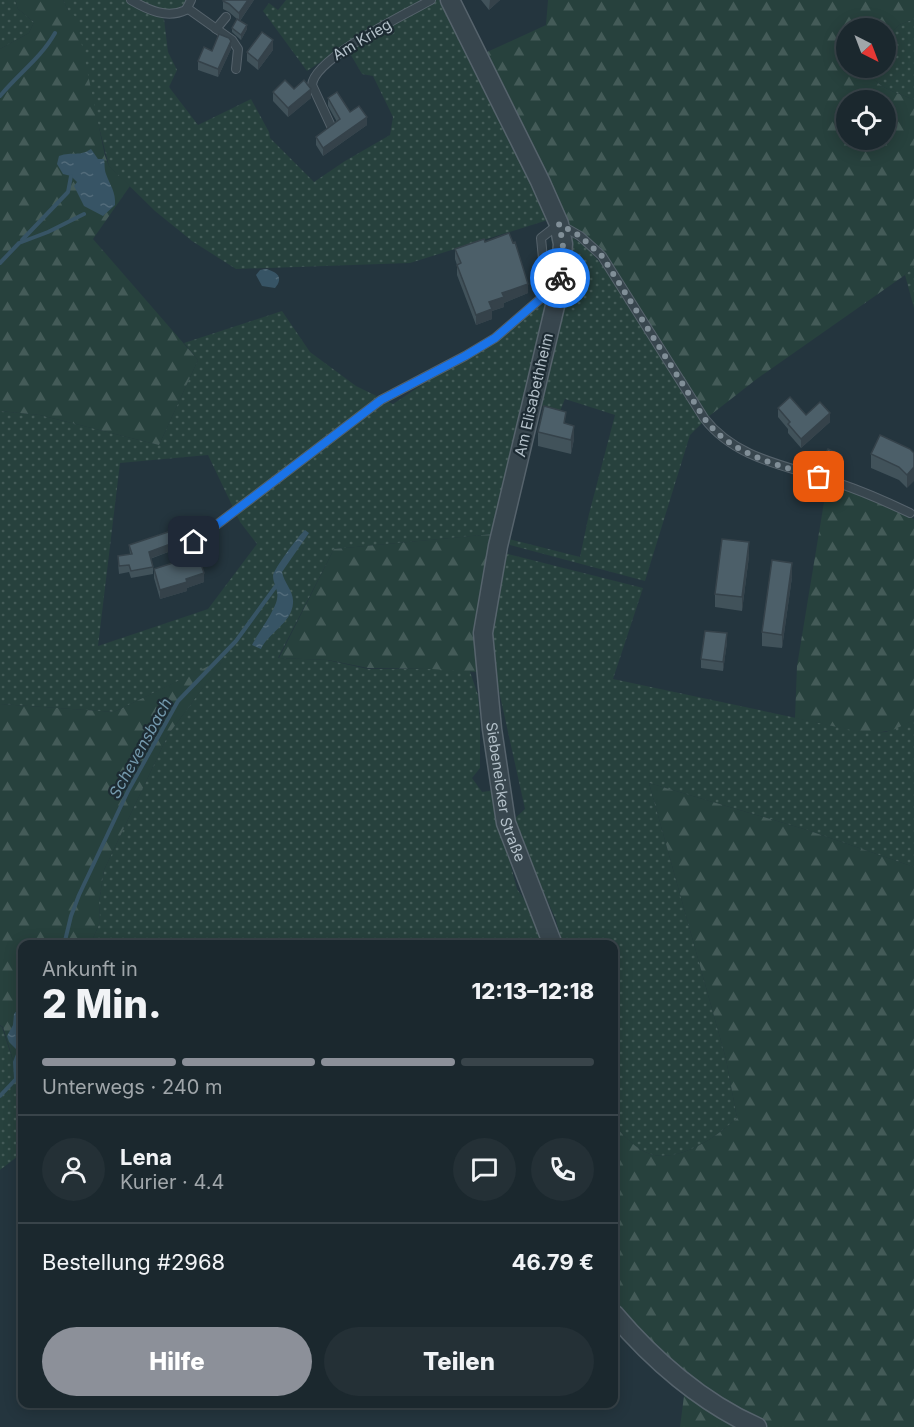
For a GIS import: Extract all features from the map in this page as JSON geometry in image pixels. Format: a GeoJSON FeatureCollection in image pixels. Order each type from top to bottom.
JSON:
{"type":"FeatureCollection","features":[{"type":"Feature","properties":{"kind":"street","name":"Am Elisabethheim"},"geometry":{"type":"LineString","coordinates":[[450,0],[559,224],[563,244],[559,289],[498,546],[483,633]]}},
{"type":"Feature","properties":{"kind":"street","name":"Siebeneicker Straße"},"geometry":{"type":"LineString","coordinates":[[483,633],[492,729],[506,823],[551,940]]}},
{"type":"Feature","properties":{"kind":"street"},"geometry":{"type":"LineString","coordinates":[[618,1318],[676,1375],[725,1410],[757,1427]]}},
{"type":"Feature","properties":{"kind":"lane"},"geometry":{"type":"LineString","coordinates":[[131,0],[160,13],[174,14],[189,4],[216,29],[232,40],[238,49],[236,69]]}},
{"type":"Feature","properties":{"kind":"lane","name":"Am Krieg"},"geometry":{"type":"LineString","coordinates":[[331,126],[312,85],[312,77],[324,64],[347,48],[431,0]]}},
{"type":"Feature","properties":{"kind":"lane"},"geometry":{"type":"LineString","coordinates":[[216,29],[226,17]]}},
{"type":"Feature","properties":{"kind":"lane"},"geometry":{"type":"LineString","coordinates":[[544,269],[541,238],[559,224],[580,236],[602,256],[704,418],[719,434],[746,452],[851,487],[910,513]]}},
{"type":"Feature","properties":{"kind":"lane"},"geometry":{"type":"LineString","coordinates":[[194,542],[381,400],[495,338],[546,294],[559,289]]}},
{"type":"Feature","properties":{"kind":"green space"},"geometry":{"type":"Polygon","coordinates":[[[0,0],[15,0],[18,9],[34,22],[29,33],[0,49],[0,0]]]}},
{"type":"Feature","properties":{"kind":"green space"},"geometry":{"type":"Polygon","coordinates":[[[15,0],[63,0],[69,12],[76,17],[105,156],[109,166],[130,186],[93,239],[198,360],[159,445],[40,415],[0,411],[0,49],[29,33],[34,22],[18,9],[15,0]]]}},
{"type":"Feature","properties":{"kind":"green space"},"geometry":{"type":"Polygon","coordinates":[[[63,0],[126,0],[164,19],[168,52],[177,70],[169,87],[198,125],[251,99],[270,138],[314,182],[390,135],[393,117],[373,76],[362,74],[348,50],[436,0],[441,0],[551,219],[410,263],[236,269],[192,241],[155,211],[109,166],[69,12],[63,0]]]}},
{"type":"Feature","properties":{"kind":"green space"},"geometry":{"type":"Polygon","coordinates":[[[136,0],[187,0],[176,9],[163,10],[136,0]]]}},
{"type":"Feature","properties":{"kind":"green space"},"geometry":{"type":"Polygon","coordinates":[[[286,0],[425,0],[346,45],[307,71],[263,11],[269,3],[278,10],[286,0]]]}},
{"type":"Feature","properties":{"kind":"green space"},"geometry":{"type":"Polygon","coordinates":[[[548,0],[914,0],[914,19],[896,28],[896,18],[836,18],[836,78],[873,78],[880,85],[890,90],[836,90],[836,150],[896,150],[896,93],[914,100],[914,266],[905,275],[758,378],[708,417],[600,247],[566,222],[487,52],[546,25],[548,0]]]}},
{"type":"Feature","properties":{"kind":"green space"},"geometry":{"type":"Polygon","coordinates":[[[914,19],[914,100],[896,93],[896,90],[880,85],[873,78],[896,78],[896,28],[914,19]]]}},
{"type":"Feature","properties":{"kind":"green space"},"geometry":{"type":"Polygon","coordinates":[[[572,237],[588,249],[608,272],[703,422],[690,435],[645,581],[510,545],[509,539],[580,557],[615,415],[565,399],[560,411],[538,405],[566,297],[572,237]]]}},
{"type":"Feature","properties":{"kind":"green space"},"geometry":{"type":"Polygon","coordinates":[[[914,266],[914,308],[905,275],[914,266]]]}},
{"type":"Feature","properties":{"kind":"green space"},"geometry":{"type":"Polygon","coordinates":[[[550,300],[493,534],[334,549],[278,658],[327,660],[368,669],[469,669],[478,695],[480,722],[480,768],[472,778],[482,792],[496,790],[503,836],[517,889],[542,924],[545,940],[92,940],[100,922],[99,902],[104,870],[168,735],[224,659],[114,712],[0,704],[0,411],[40,415],[159,445],[198,360],[184,343],[282,311],[310,352],[356,386],[393,404],[550,300]],[[208,455],[120,463],[98,646],[208,609],[257,544],[240,522],[208,455]]]}},
{"type":"Feature","properties":{"kind":"green space"},"geometry":{"type":"Polygon","coordinates":[[[827,484],[842,488],[914,519],[914,720],[893,730],[865,733],[795,718],[797,666],[827,484]]]}},
{"type":"Feature","properties":{"kind":"green space"},"geometry":{"type":"Polygon","coordinates":[[[493,534],[475,622],[477,672],[368,668],[328,660],[279,658],[334,549],[493,534]]]}},
{"type":"Feature","properties":{"kind":"green space"},"geometry":{"type":"Polygon","coordinates":[[[508,554],[643,588],[613,679],[867,733],[886,732],[914,720],[914,867],[807,830],[649,783],[726,1059],[737,1118],[719,1133],[685,1152],[661,1156],[650,1154],[635,1146],[618,1129],[618,940],[561,940],[556,920],[512,821],[525,809],[493,664],[490,617],[502,557],[508,554]]]}},
{"type":"Feature","properties":{"kind":"green space"},"geometry":{"type":"Polygon","coordinates":[[[225,658],[168,735],[104,870],[99,902],[100,922],[92,940],[18,940],[18,1074],[3,1027],[0,1025],[0,704],[114,712],[225,658]]]}},
{"type":"Feature","properties":{"kind":"green space"},"geometry":{"type":"Polygon","coordinates":[[[649,783],[807,830],[914,867],[914,1427],[680,1427],[685,1388],[618,1311],[618,1129],[640,1149],[661,1156],[685,1152],[719,1133],[737,1118],[726,1059],[649,783]]]}},
{"type":"Feature","properties":{"kind":"green space"},"geometry":{"type":"Polygon","coordinates":[[[0,1026],[18,1074],[18,1156],[0,1170],[0,1026]]]}},
{"type":"Feature","properties":{"kind":"water"},"geometry":{"type":"Polygon","coordinates":[[[91,149],[98,159],[104,159],[105,172],[115,196],[115,205],[103,216],[84,206],[74,186],[77,182],[71,176],[63,174],[57,164],[59,156],[83,153],[91,149]]]}},
{"type":"Feature","properties":{"kind":"water"},"geometry":{"type":"Polygon","coordinates":[[[266,269],[279,278],[275,288],[262,286],[256,275],[260,270],[266,269]]]}},
{"type":"Feature","properties":{"kind":"water"},"geometry":{"type":"Polygon","coordinates":[[[305,530],[309,533],[282,572],[292,595],[292,610],[261,649],[252,645],[276,604],[277,590],[273,579],[274,573],[297,538],[305,530]]]}},
{"type":"Feature","properties":{"kind":"water"},"geometry":{"type":"Polygon","coordinates":[[[18,1010],[18,1051],[9,1042],[7,1036],[13,1025],[14,1014],[18,1010]]]}},
{"type":"Feature","properties":{"kind":"building"},"geometry":{"type":"Polygon","coordinates":[[[223,0],[248,0],[239,13],[223,0]]]}},
{"type":"Feature","properties":{"kind":"building"},"geometry":{"type":"Polygon","coordinates":[[[237,19],[247,25],[241,35],[232,28],[237,19]]]}},
{"type":"Feature","properties":{"kind":"building"},"geometry":{"type":"Polygon","coordinates":[[[262,32],[273,40],[258,61],[247,52],[262,32]]]}},
{"type":"Feature","properties":{"kind":"building"},"geometry":{"type":"Polygon","coordinates":[[[219,34],[231,41],[218,69],[198,61],[204,47],[212,51],[219,34]]]}},
{"type":"Feature","properties":{"kind":"building"},"geometry":{"type":"Polygon","coordinates":[[[285,80],[294,89],[304,80],[311,89],[288,108],[273,92],[285,80]]]}},
{"type":"Feature","properties":{"kind":"building"},"geometry":{"type":"Polygon","coordinates":[[[337,92],[350,112],[359,106],[367,117],[323,148],[316,137],[340,119],[328,98],[337,92]]]}},
{"type":"Feature","properties":{"kind":"building"},"geometry":{"type":"Polygon","coordinates":[[[509,233],[513,243],[515,242],[528,284],[502,293],[504,297],[489,302],[492,309],[476,315],[457,265],[461,263],[455,249],[484,239],[485,242],[509,233]]]}},
{"type":"Feature","properties":{"kind":"building"},"geometry":{"type":"Polygon","coordinates":[[[790,397],[806,415],[820,402],[830,413],[801,439],[778,408],[790,397]]]}},
{"type":"Feature","properties":{"kind":"building"},"geometry":{"type":"Polygon","coordinates":[[[544,406],[566,412],[564,423],[574,426],[571,440],[538,432],[544,406]]]}},
{"type":"Feature","properties":{"kind":"building"},"geometry":{"type":"Polygon","coordinates":[[[880,435],[914,453],[914,467],[907,475],[899,467],[871,454],[880,435]]]}},
{"type":"Feature","properties":{"kind":"building"},"geometry":{"type":"Polygon","coordinates":[[[828,449],[841,455],[837,464],[823,458],[828,449]]]}},
{"type":"Feature","properties":{"kind":"building"},"geometry":{"type":"Polygon","coordinates":[[[180,528],[184,539],[149,552],[153,567],[131,571],[129,565],[119,566],[118,556],[132,554],[129,545],[180,528]]]}},
{"type":"Feature","properties":{"kind":"building"},"geometry":{"type":"Polygon","coordinates":[[[722,539],[749,542],[742,597],[715,594],[722,539]]]}},
{"type":"Feature","properties":{"kind":"building"},"geometry":{"type":"Polygon","coordinates":[[[198,555],[204,573],[186,579],[187,582],[160,590],[154,569],[198,555]]]}},
{"type":"Feature","properties":{"kind":"building"},"geometry":{"type":"Polygon","coordinates":[[[772,560],[792,563],[782,635],[762,632],[772,560]]]}},
{"type":"Feature","properties":{"kind":"building"},"geometry":{"type":"Polygon","coordinates":[[[705,631],[727,633],[723,662],[701,659],[705,631]]]}},
{"type":"Feature","properties":{"kind":"waterway"},"geometry":{"type":"LineString","coordinates":[[0,96],[43,50],[55,33]]}},
{"type":"Feature","properties":{"kind":"waterway"},"geometry":{"type":"LineString","coordinates":[[22,240],[68,192],[71,176]]}},
{"type":"Feature","properties":{"kind":"waterway"},"geometry":{"type":"LineString","coordinates":[[0,263],[19,243],[84,214]]}},
{"type":"Feature","properties":{"kind":"waterway","name":"Schevensbach"},"geometry":{"type":"LineString","coordinates":[[65,940],[79,895],[128,791],[178,701],[236,641],[276,586]]}},
{"type":"Feature","properties":{"kind":"waterway","name":"Schevensbach"},"geometry":{"type":"LineString","coordinates":[[0,1096],[16,1079],[15,1062],[18,1054]]}},
{"type":"Feature","properties":{"kind":"way so far"},"geometry":{"type":"LineString","coordinates":[[560,278],[563,244],[559,224],[580,236],[602,256],[711,427],[746,452],[769,462],[819,477]]}},
{"type":"Feature","properties":{"kind":"route"},"geometry":{"type":"LineString","coordinates":[[194,542],[381,400],[495,338],[546,294],[559,289],[560,278]]}}]}
